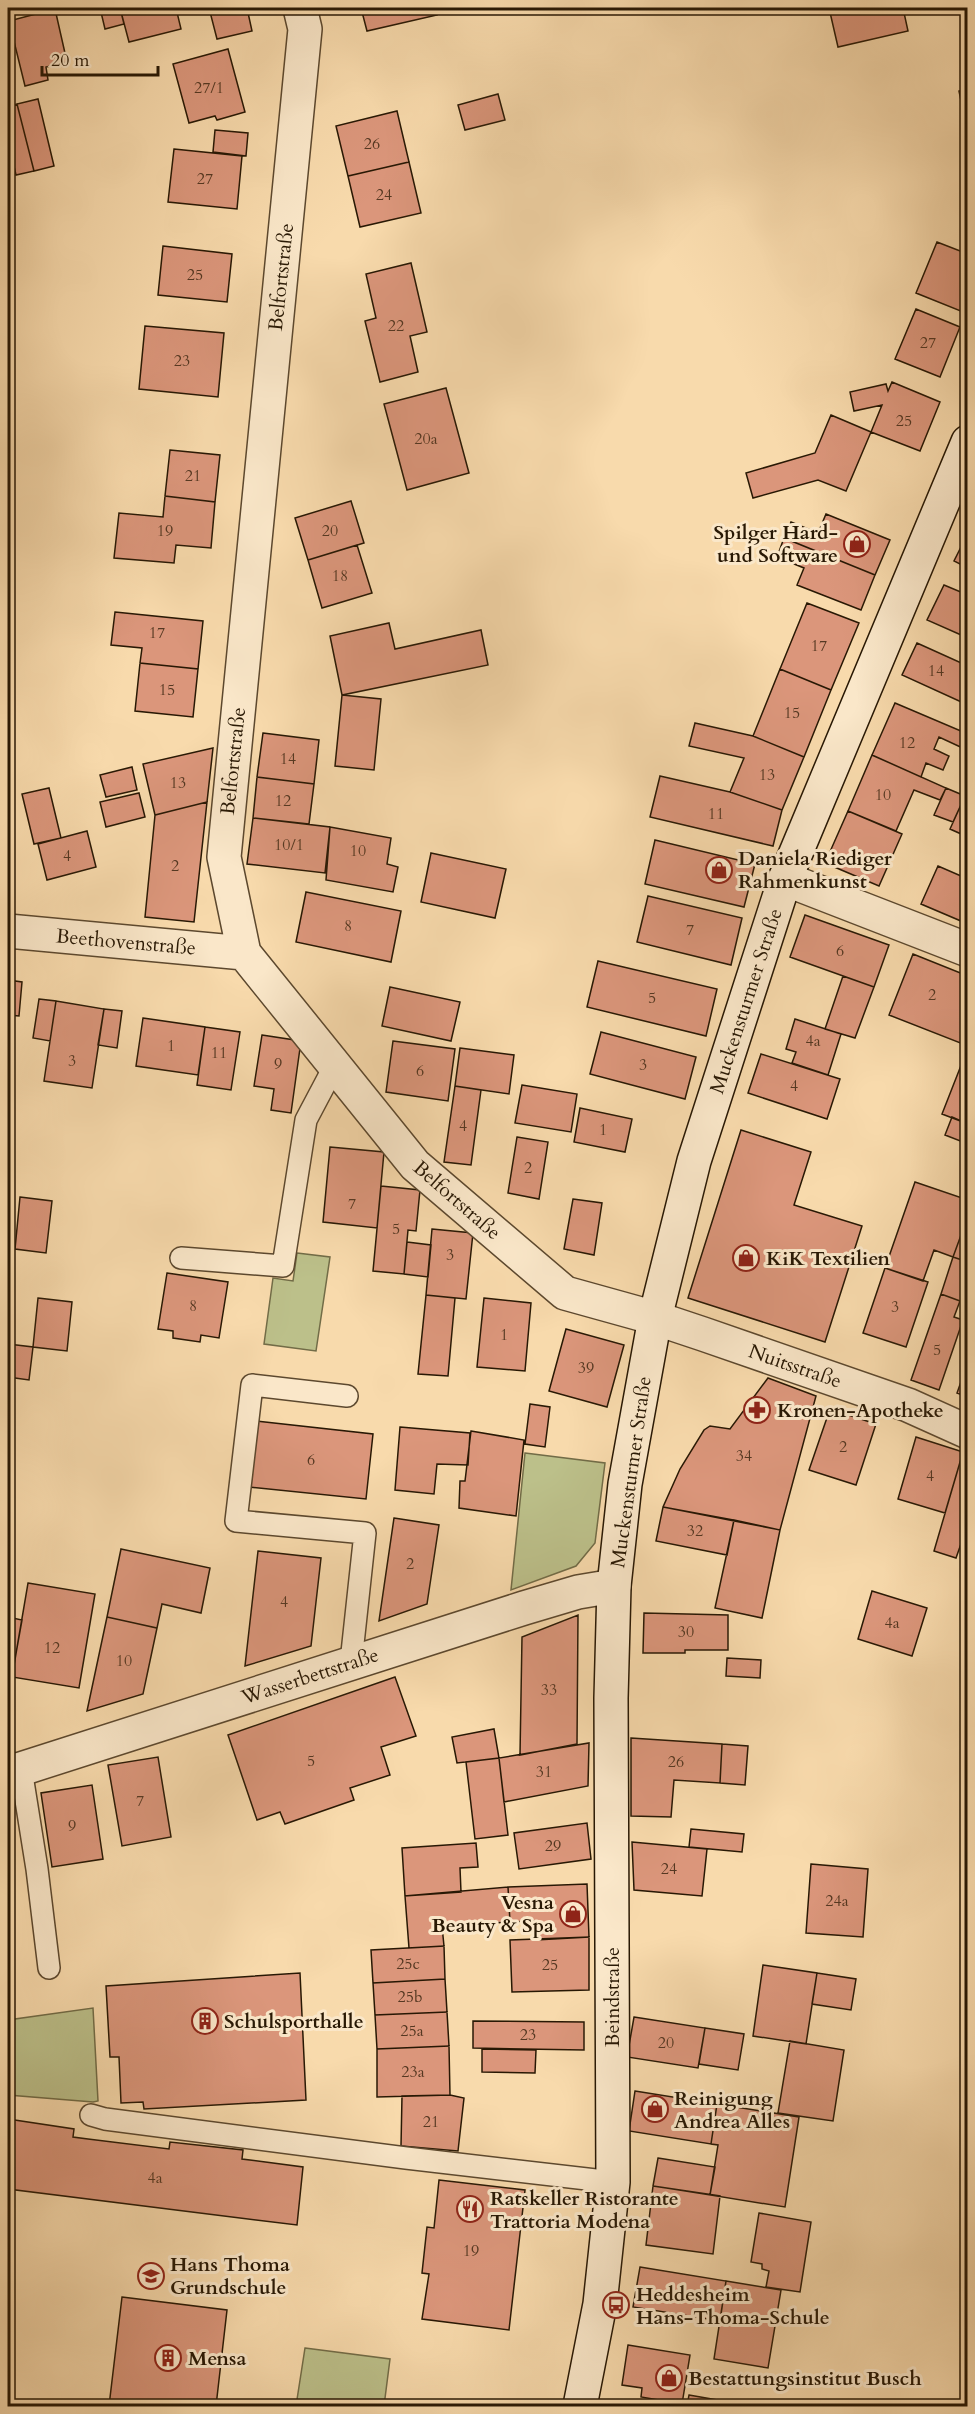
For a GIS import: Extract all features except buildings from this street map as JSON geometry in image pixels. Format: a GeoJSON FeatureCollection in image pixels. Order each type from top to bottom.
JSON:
{"type":"FeatureCollection","features":[{"type":"Feature","properties":{"kind":"street","name":"Belfortstraße"},"geometry":{"type":"LineString","coordinates":[[300,8],[305,29],[224,856],[244,952],[415,1165],[565,1293],[655,1318]]}},
{"type":"Feature","properties":{"kind":"street","name":"Muckensturmer Straße"},"geometry":{"type":"LineString","coordinates":[[614,1586],[625,1484],[655,1318],[694,1161],[785,879],[968,442]]}},
{"type":"Feature","properties":{"kind":"street"},"geometry":{"type":"LineString","coordinates":[[785,879],[968,950]]}},
{"type":"Feature","properties":{"kind":"street","name":"Beethovenstraße"},"geometry":{"type":"LineString","coordinates":[[8,931],[244,952]]}},
{"type":"Feature","properties":{"kind":"street","name":"Nuitsstraße"},"geometry":{"type":"LineString","coordinates":[[655,1318],[908,1405],[968,1432]]}},
{"type":"Feature","properties":{"kind":"street","name":"Wasserbettstraße"},"geometry":{"type":"LineString","coordinates":[[14,1770],[578,1592],[614,1586]]}},
{"type":"Feature","properties":{"kind":"street","name":"Beindstraße"},"geometry":{"type":"LineString","coordinates":[[580,2406],[600,2304],[613,2182],[611,1698],[614,1586]]}},
{"type":"Feature","properties":{"kind":"lane"},"geometry":{"type":"LineString","coordinates":[[182,1258],[283,1266],[306,1120],[334,1066]]}},
{"type":"Feature","properties":{"kind":"lane"},"geometry":{"type":"LineString","coordinates":[[347,1396],[252,1385],[236,1521],[365,1533],[351,1662]]}},
{"type":"Feature","properties":{"kind":"lane"},"geometry":{"type":"LineString","coordinates":[[14,1770],[37,1869],[49,1968]]}},
{"type":"Feature","properties":{"kind":"lane"},"geometry":{"type":"LineString","coordinates":[[91,2115],[406,2158],[613,2182]]}},
{"type":"Feature","properties":{"kind":"green space"},"geometry":{"type":"Polygon","coordinates":[[[297,1253],[330,1257],[316,1351],[264,1344],[273,1278],[293,1281],[297,1253]]]}},
{"type":"Feature","properties":{"kind":"green space"},"geometry":{"type":"Polygon","coordinates":[[[525,1453],[605,1463],[595,1543],[576,1566],[511,1590],[525,1453]]]}},
{"type":"Feature","properties":{"kind":"green space"},"geometry":{"type":"Polygon","coordinates":[[[93,2008],[98,2101],[8,2095],[8,2020],[93,2008]]]}},
{"type":"Feature","properties":{"kind":"green space"},"geometry":{"type":"Polygon","coordinates":[[[305,2348],[390,2359],[384,2406],[296,2406],[305,2348]]]}},
{"type":"Feature","properties":{"kind":"place","name":"Spilger Hard- und Software"},"geometry":{"type":"Point","coordinates":[857,544]}},
{"type":"Feature","properties":{"kind":"place","name":"Daniela Riediger Rahmenkunst"},"geometry":{"type":"Point","coordinates":[719,870]}},
{"type":"Feature","properties":{"kind":"place","name":"KiK Textilien"},"geometry":{"type":"Point","coordinates":[746,1258]}},
{"type":"Feature","properties":{"kind":"place","name":"Kronen-Apotheke"},"geometry":{"type":"Point","coordinates":[757,1410]}},
{"type":"Feature","properties":{"kind":"place","name":"Vesna Beauty & Spa"},"geometry":{"type":"Point","coordinates":[573,1914]}},
{"type":"Feature","properties":{"kind":"place","name":"Schulsporthalle"},"geometry":{"type":"Point","coordinates":[205,2021]}},
{"type":"Feature","properties":{"kind":"place","name":"Reinigung Andrea Alles"},"geometry":{"type":"Point","coordinates":[655,2109]}},
{"type":"Feature","properties":{"kind":"place","name":"Ratskeller Ristorante Trattoria Modena"},"geometry":{"type":"Point","coordinates":[470,2209]}},
{"type":"Feature","properties":{"kind":"place","name":"Hans Thoma Grundschule"},"geometry":{"type":"Point","coordinates":[151,2276]}},
{"type":"Feature","properties":{"kind":"place","name":"Heddesheim Hans-Thoma-Schule"},"geometry":{"type":"Point","coordinates":[616,2305]}},
{"type":"Feature","properties":{"kind":"place","name":"Mensa"},"geometry":{"type":"Point","coordinates":[168,2358]}},
{"type":"Feature","properties":{"kind":"place","name":"Bestattungsinstitut Busch"},"geometry":{"type":"Point","coordinates":[669,2378]}}]}
